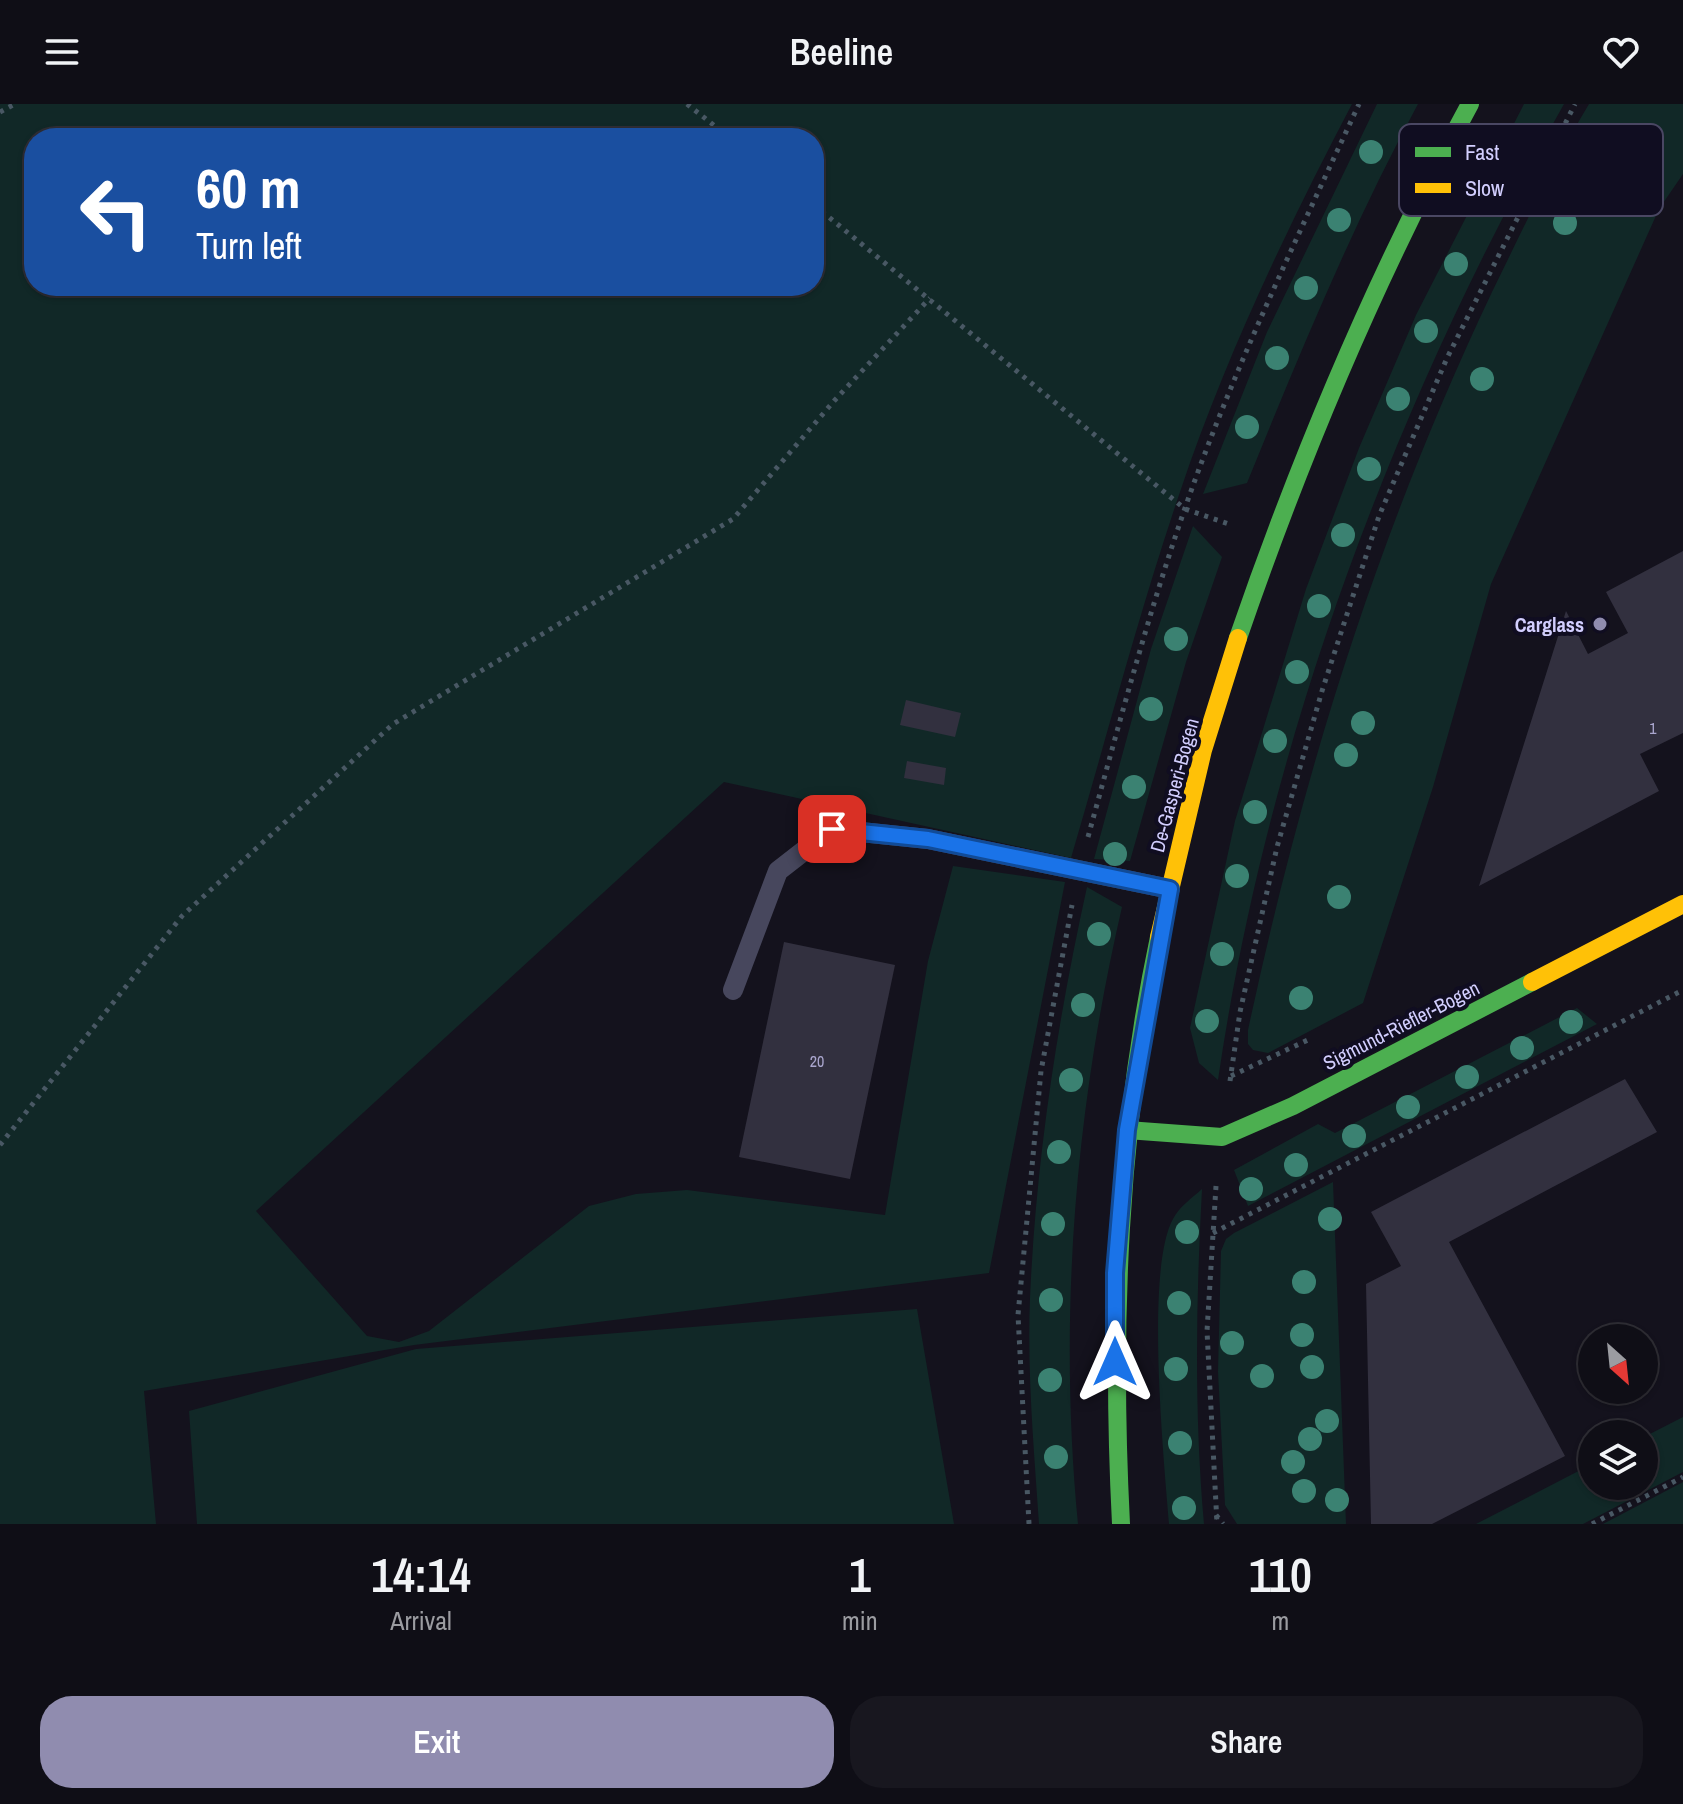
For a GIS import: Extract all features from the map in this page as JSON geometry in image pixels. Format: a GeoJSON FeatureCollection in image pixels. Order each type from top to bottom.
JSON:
{"type":"FeatureCollection","features":[{"type":"Feature","properties":{"kind":"main road","name":"De-Gasperi-Bogen"},"geometry":{"type":"LineString","coordinates":[[1459,124],[1470,104]]}},
{"type":"Feature","properties":{"kind":"main road","name":"De-Gasperi-Bogen"},"geometry":{"type":"LineString","coordinates":[[1121,1524],[1115,1451],[1115,1273],[1127,1130],[1170,889],[1236,642],[1331,395],[1413,216]]}},
{"type":"Feature","properties":{"kind":"main road","name":"Sigmund-Riefler-Bogen"},"geometry":{"type":"LineString","coordinates":[[1127,1130],[1222,1137],[1293,1106],[1683,904]]}},
{"type":"Feature","properties":{"kind":"lane"},"geometry":{"type":"LineString","coordinates":[[733,990],[778,871],[832,829],[928,839],[1170,889]]}},
{"type":"Feature","properties":{"kind":"path"},"geometry":{"type":"LineString","coordinates":[[0,112],[15,104]]}},
{"type":"Feature","properties":{"kind":"path"},"geometry":{"type":"LineString","coordinates":[[687,104],[717,128]]}},
{"type":"Feature","properties":{"kind":"path"},"geometry":{"type":"LineString","coordinates":[[1029,1524],[1018,1315],[1041,1071],[1078,872],[1150,614],[1185,509],[1285,264],[1359,104]]}},
{"type":"Feature","properties":{"kind":"path"},"geometry":{"type":"LineString","coordinates":[[1565,124],[1575,104]]}},
{"type":"Feature","properties":{"kind":"path"},"geometry":{"type":"LineString","coordinates":[[824,213],[1185,509],[1275,541]]}},
{"type":"Feature","properties":{"kind":"path"},"geometry":{"type":"LineString","coordinates":[[1217,1524],[1207,1331],[1213,1233],[1222,1137],[1240,1012],[1277,847],[1322,691],[1379,516],[1447,358],[1519,216]]}},
{"type":"Feature","properties":{"kind":"path"},"geometry":{"type":"LineString","coordinates":[[0,1145],[182,916],[393,724],[733,519],[834,401],[930,298]]}},
{"type":"Feature","properties":{"kind":"path"},"geometry":{"type":"LineString","coordinates":[[1213,1233],[1683,990]]}},
{"type":"Feature","properties":{"kind":"path"},"geometry":{"type":"LineString","coordinates":[[1592,1524],[1683,1477]]}},
{"type":"Feature","properties":{"kind":"path"},"geometry":{"type":"LineString","coordinates":[[1216,1514],[1223,1524]]}},
{"type":"Feature","properties":{"kind":"green space"},"geometry":{"type":"Polygon","coordinates":[[[0,104],[1352,104],[1258,294],[1198,442],[1151,583],[1071,858],[724,782],[256,1211],[367,1336],[399,1342],[429,1331],[589,1206],[636,1194],[687,1190],[885,1215],[928,961],[953,866],[1065,882],[989,1273],[414,1345],[144,1391],[156,1524],[0,1524],[0,104]]]}},
{"type":"Feature","properties":{"kind":"green space"},"geometry":{"type":"Polygon","coordinates":[[[1377,104],[1418,104],[1408,124],[1399,124],[1399,140],[1349,244],[1247,483],[1203,494],[1267,332],[1377,104]]]}},
{"type":"Feature","properties":{"kind":"green space"},"geometry":{"type":"Polygon","coordinates":[[[1524,104],[1564,104],[1553,124],[1514,124],[1524,104]]]}},
{"type":"Feature","properties":{"kind":"green space"},"geometry":{"type":"Polygon","coordinates":[[[1589,104],[1683,104],[1683,174],[1663,203],[1663,124],[1578,124],[1589,104]]]}},
{"type":"Feature","properties":{"kind":"green space"},"geometry":{"type":"Polygon","coordinates":[[[1467,216],[1504,216],[1393,454],[1346,576],[1305,700],[1269,826],[1240,952],[1218,1080],[1199,1063],[1190,1028],[1235,821],[1306,589],[1359,448],[1416,315],[1467,216]]]}},
{"type":"Feature","properties":{"kind":"green space"},"geometry":{"type":"Polygon","coordinates":[[[1530,216],[1656,216],[1491,584],[1433,787],[1363,1003],[1268,1053],[1253,1050],[1248,1044],[1248,1030],[1270,933],[1320,745],[1348,654],[1414,472],[1492,292],[1530,216]]]}},
{"type":"Feature","properties":{"kind":"green space"},"geometry":{"type":"Polygon","coordinates":[[[1193,526],[1222,557],[1186,662],[1130,861],[1094,859],[1151,649],[1193,526]]]}},
{"type":"Feature","properties":{"kind":"green space"},"geometry":{"type":"Polygon","coordinates":[[[1087,887],[1122,907],[1092,1060],[1075,1214],[1070,1369],[1078,1524],[1039,1524],[1029,1354],[1033,1246],[1050,1092],[1066,989],[1087,887]]]}},
{"type":"Feature","properties":{"kind":"green space"},"geometry":{"type":"Polygon","coordinates":[[[1577,1008],[1597,1024],[1248,1206],[1234,1170],[1318,1124],[1335,1133],[1577,1008]]]}},
{"type":"Feature","properties":{"kind":"green space"},"geometry":{"type":"Polygon","coordinates":[[[1333,1182],[1346,1524],[1237,1524],[1225,1505],[1218,1372],[1221,1251],[1226,1239],[1234,1233],[1333,1182]]]}},
{"type":"Feature","properties":{"kind":"green space"},"geometry":{"type":"Polygon","coordinates":[[[1202,1189],[1197,1356],[1204,1524],[1169,1524],[1159,1367],[1160,1279],[1165,1244],[1173,1219],[1202,1189]]]}},
{"type":"Feature","properties":{"kind":"green space"},"geometry":{"type":"Polygon","coordinates":[[[917,1309],[954,1524],[197,1524],[189,1411],[416,1349],[917,1309]]]}},
{"type":"Feature","properties":{"kind":"green space"},"geometry":{"type":"Polygon","coordinates":[[[1683,1417],[1683,1472],[1658,1485],[1658,1430],[1683,1417]]]}},
{"type":"Feature","properties":{"kind":"green space"},"geometry":{"type":"Polygon","coordinates":[[[1578,1471],[1578,1500],[1629,1500],[1583,1524],[1476,1524],[1578,1471]]]}},
{"type":"Feature","properties":{"kind":"green space"},"geometry":{"type":"Polygon","coordinates":[[[1683,1482],[1683,1524],[1603,1524],[1649,1500],[1658,1500],[1658,1495],[1683,1482]]]}},
{"type":"Feature","properties":{"kind":"building"},"geometry":{"type":"Polygon","coordinates":[[[1683,551],[1683,733],[1640,754],[1659,791],[1479,886],[1566,611],[1588,654],[1628,633],[1606,592],[1683,551]]]}},
{"type":"Feature","properties":{"kind":"building"},"geometry":{"type":"Polygon","coordinates":[[[906,700],[961,713],[955,737],[900,725],[906,700]]]}},
{"type":"Feature","properties":{"kind":"building"},"geometry":{"type":"Polygon","coordinates":[[[907,761],[946,768],[944,785],[904,778],[907,761]]]}},
{"type":"Feature","properties":{"kind":"building"},"geometry":{"type":"Polygon","coordinates":[[[784,942],[895,965],[850,1179],[739,1157],[784,942]]]}},
{"type":"Feature","properties":{"kind":"building"},"geometry":{"type":"Polygon","coordinates":[[[1625,1079],[1657,1132],[1449,1242],[1565,1456],[1432,1524],[1371,1524],[1366,1284],[1401,1266],[1371,1212],[1625,1079]]]}},
{"type":"Feature","properties":{"kind":"traffic: fast"},"geometry":{"type":"LineString","coordinates":[[1459,124],[1470,104]]}},
{"type":"Feature","properties":{"kind":"traffic: fast"},"geometry":{"type":"LineString","coordinates":[[1238,638],[1315,433],[1372,299],[1412,216]]}},
{"type":"Feature","properties":{"kind":"traffic: fast"},"geometry":{"type":"LineString","coordinates":[[1121,1524],[1117,1376],[1121,1229],[1134,1083],[1159,937]]}},
{"type":"Feature","properties":{"kind":"traffic: fast"},"geometry":{"type":"LineString","coordinates":[[1127,1130],[1222,1137],[1293,1106],[1532,982]]}},
{"type":"Feature","properties":{"kind":"traffic: slow"},"geometry":{"type":"LineString","coordinates":[[1159,937],[1203,750],[1238,638]]}},
{"type":"Feature","properties":{"kind":"traffic: slow"},"geometry":{"type":"LineString","coordinates":[[1532,982],[1683,904]]}},
{"type":"Feature","properties":{"kind":"place","name":"Carglass"},"geometry":{"type":"Point","coordinates":[1600,624]}},
{"type":"Feature","properties":{"kind":"route"},"geometry":{"type":"LineString","coordinates":[[832,829],[928,839],[1170,889],[1127,1130],[1115,1273],[1115,1362]]}}]}
